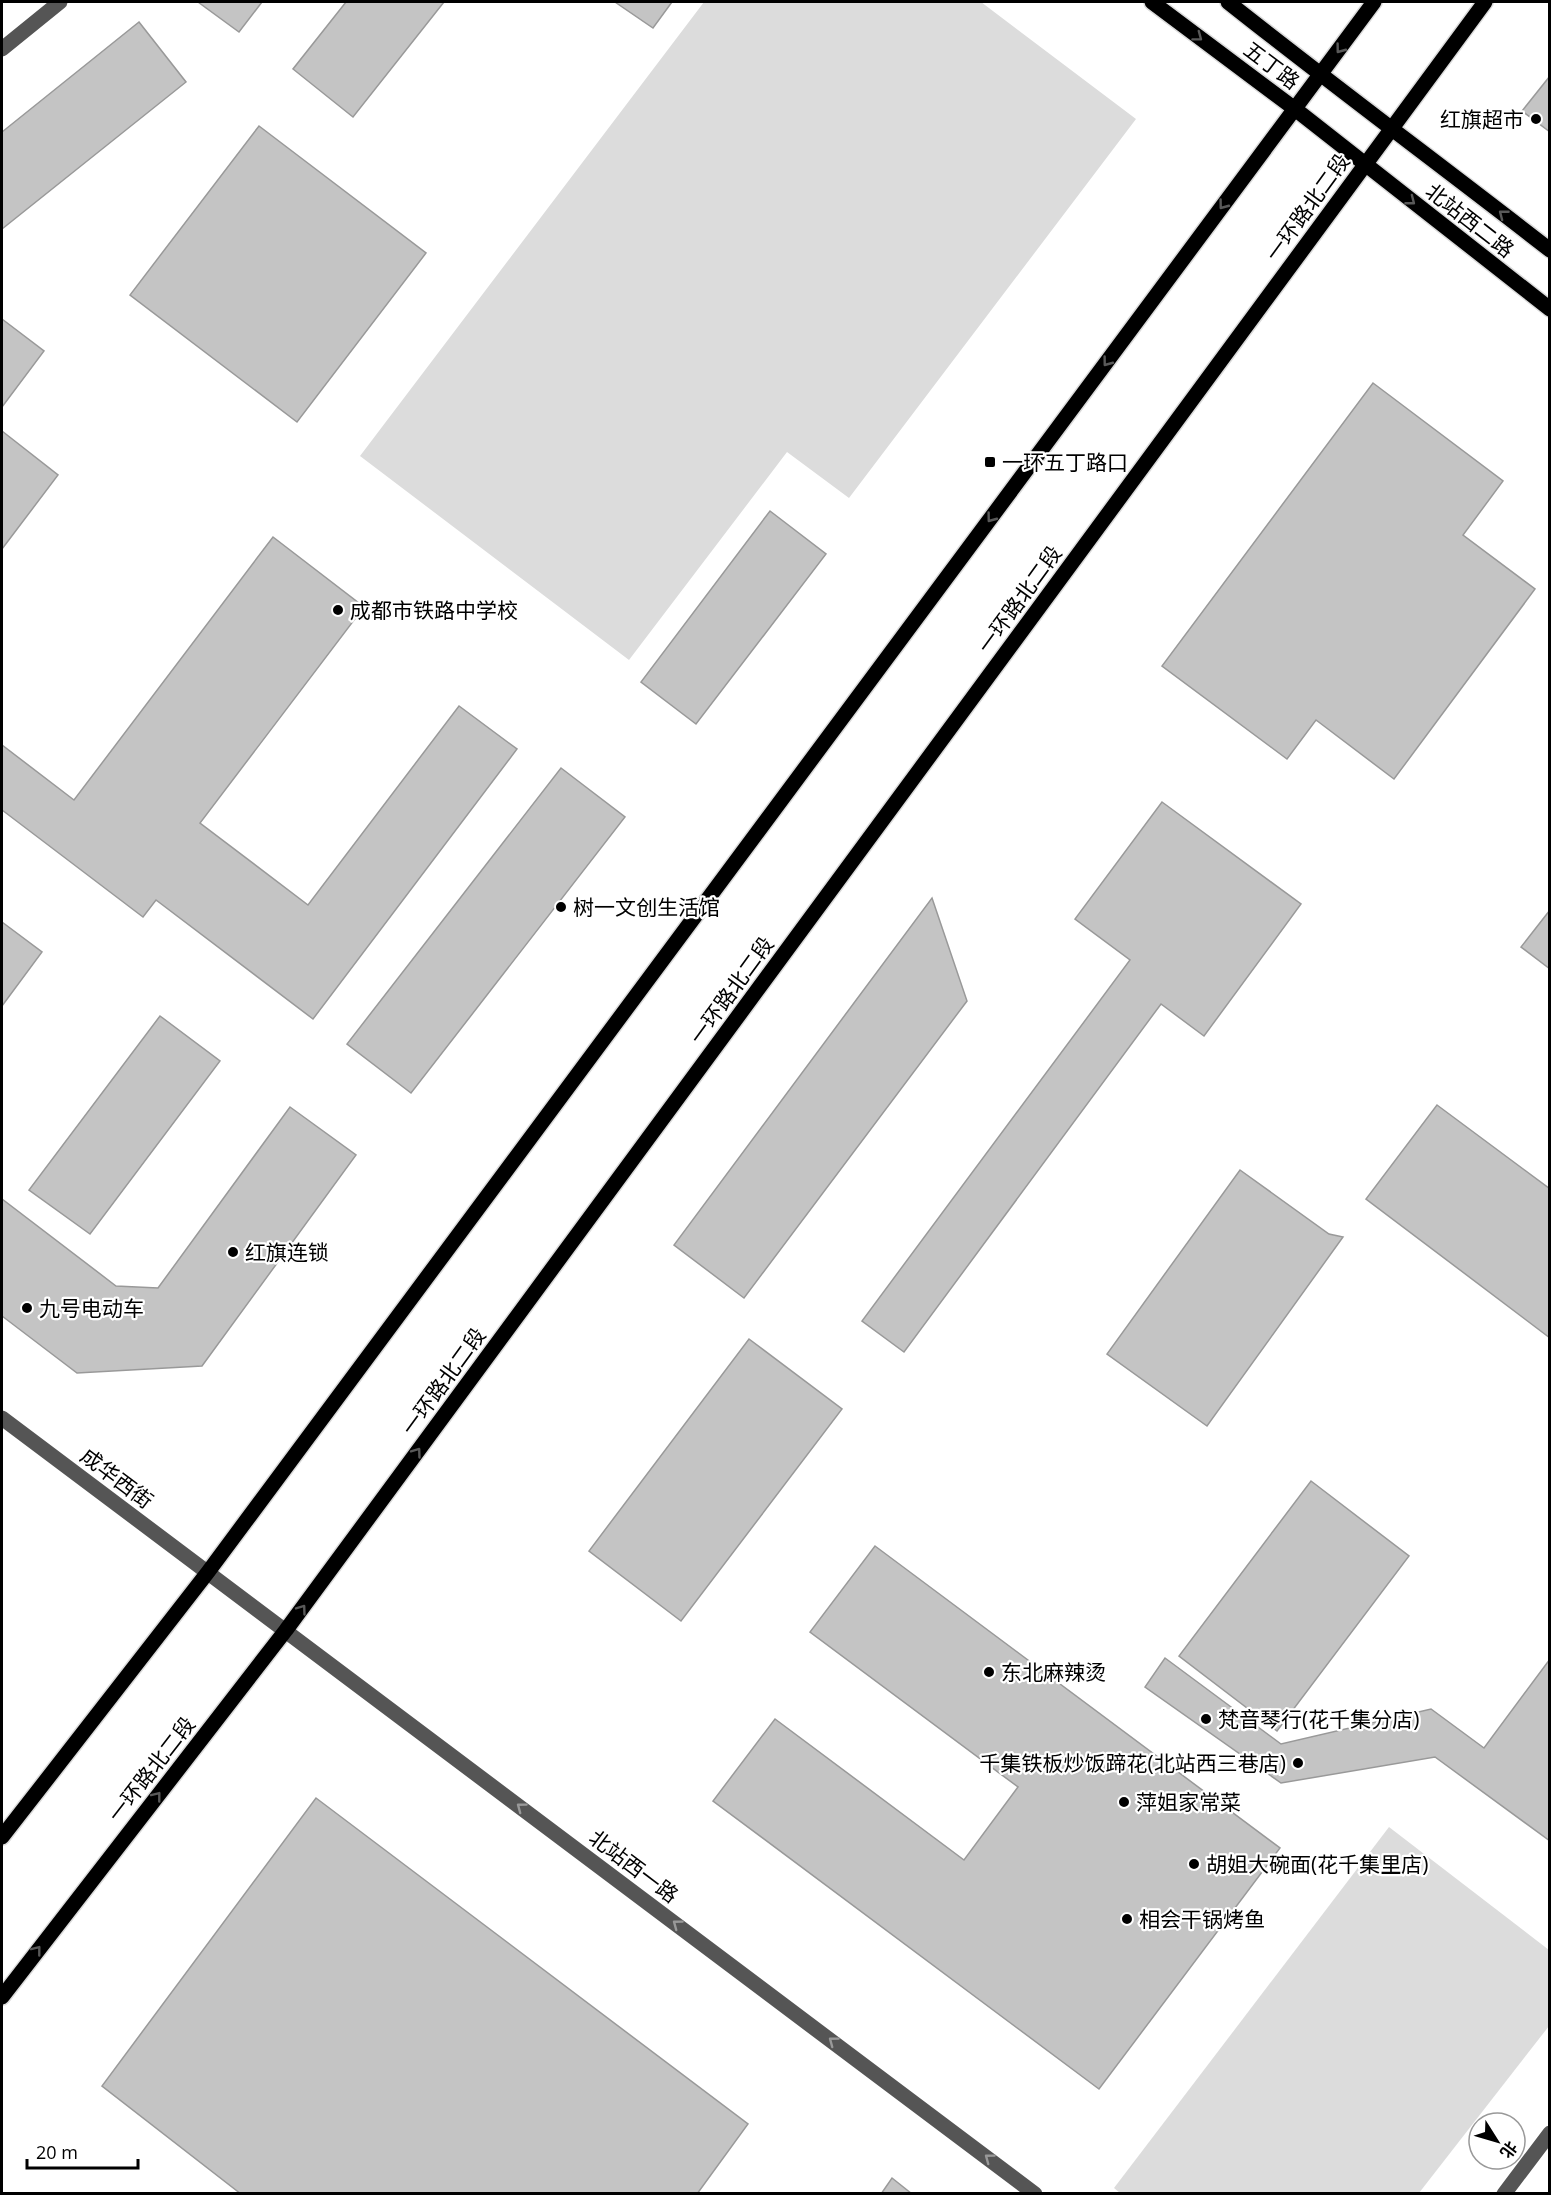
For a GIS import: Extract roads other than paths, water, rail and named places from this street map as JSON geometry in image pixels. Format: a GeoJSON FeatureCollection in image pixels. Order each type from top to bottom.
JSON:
{"type":"FeatureCollection","features":[{"type":"Feature","properties":{"kind":"main road","name":"五丁路"},"geometry":{"type":"LineString","coordinates":[[1152,2],[1295,109],[1365,165]]}},
{"type":"Feature","properties":{"kind":"main road","name":"五丁路"},"geometry":{"type":"LineString","coordinates":[[1228,2],[1320,75],[1392,127]]}},
{"type":"Feature","properties":{"kind":"main road"},"geometry":{"type":"LineString","coordinates":[[2,1837],[208,1572],[1374,2]]}},
{"type":"Feature","properties":{"kind":"main road","name":"一环路北二段"},"geometry":{"type":"LineString","coordinates":[[2,1996],[286,1630],[1485,2]]}},
{"type":"Feature","properties":{"kind":"main road","name":"北站西二路"},"geometry":{"type":"LineString","coordinates":[[1392,127],[1550,250]]}},
{"type":"Feature","properties":{"kind":"main road","name":"北站西二路"},"geometry":{"type":"LineString","coordinates":[[1365,165],[1550,309]]}},
{"type":"Feature","properties":{"kind":"street"},"geometry":{"type":"LineString","coordinates":[[2,49],[60,2]]}},
{"type":"Feature","properties":{"kind":"street","name":"成华西街"},"geometry":{"type":"LineString","coordinates":[[2,1418],[208,1572]]}},
{"type":"Feature","properties":{"kind":"street","name":"北站西一路"},"geometry":{"type":"LineString","coordinates":[[208,1572],[1035,2193]]}},
{"type":"Feature","properties":{"kind":"street"},"geometry":{"type":"LineString","coordinates":[[1504,2193],[1550,2133]]}},
{"type":"Feature","properties":{"kind":"place","name":"红旗超市"},"geometry":{"type":"Point","coordinates":[1536,119]}},
{"type":"Feature","properties":{"kind":"place","name":"一环五丁路口"},"geometry":{"type":"Point","coordinates":[990,462]}},
{"type":"Feature","properties":{"kind":"place","name":"成都市铁路中学校"},"geometry":{"type":"Point","coordinates":[338,610]}},
{"type":"Feature","properties":{"kind":"place","name":"树一文创生活馆"},"geometry":{"type":"Point","coordinates":[561,907]}},
{"type":"Feature","properties":{"kind":"place","name":"红旗连锁"},"geometry":{"type":"Point","coordinates":[233,1252]}},
{"type":"Feature","properties":{"kind":"place","name":"九号电动车"},"geometry":{"type":"Point","coordinates":[27,1308]}},
{"type":"Feature","properties":{"kind":"place","name":"东北麻辣烫"},"geometry":{"type":"Point","coordinates":[989,1672]}},
{"type":"Feature","properties":{"kind":"place","name":"梵音琴行(花千集分店)"},"geometry":{"type":"Point","coordinates":[1206,1719]}},
{"type":"Feature","properties":{"kind":"place","name":"千集铁板炒饭蹄花(北站西三巷店)"},"geometry":{"type":"Point","coordinates":[1298,1763]}},
{"type":"Feature","properties":{"kind":"place","name":"萍姐家常菜"},"geometry":{"type":"Point","coordinates":[1124,1802]}},
{"type":"Feature","properties":{"kind":"place","name":"胡姐大碗面(花千集里店)"},"geometry":{"type":"Point","coordinates":[1194,1864]}},
{"type":"Feature","properties":{"kind":"place","name":"相会干锅烤鱼"},"geometry":{"type":"Point","coordinates":[1127,1919]}}]}
